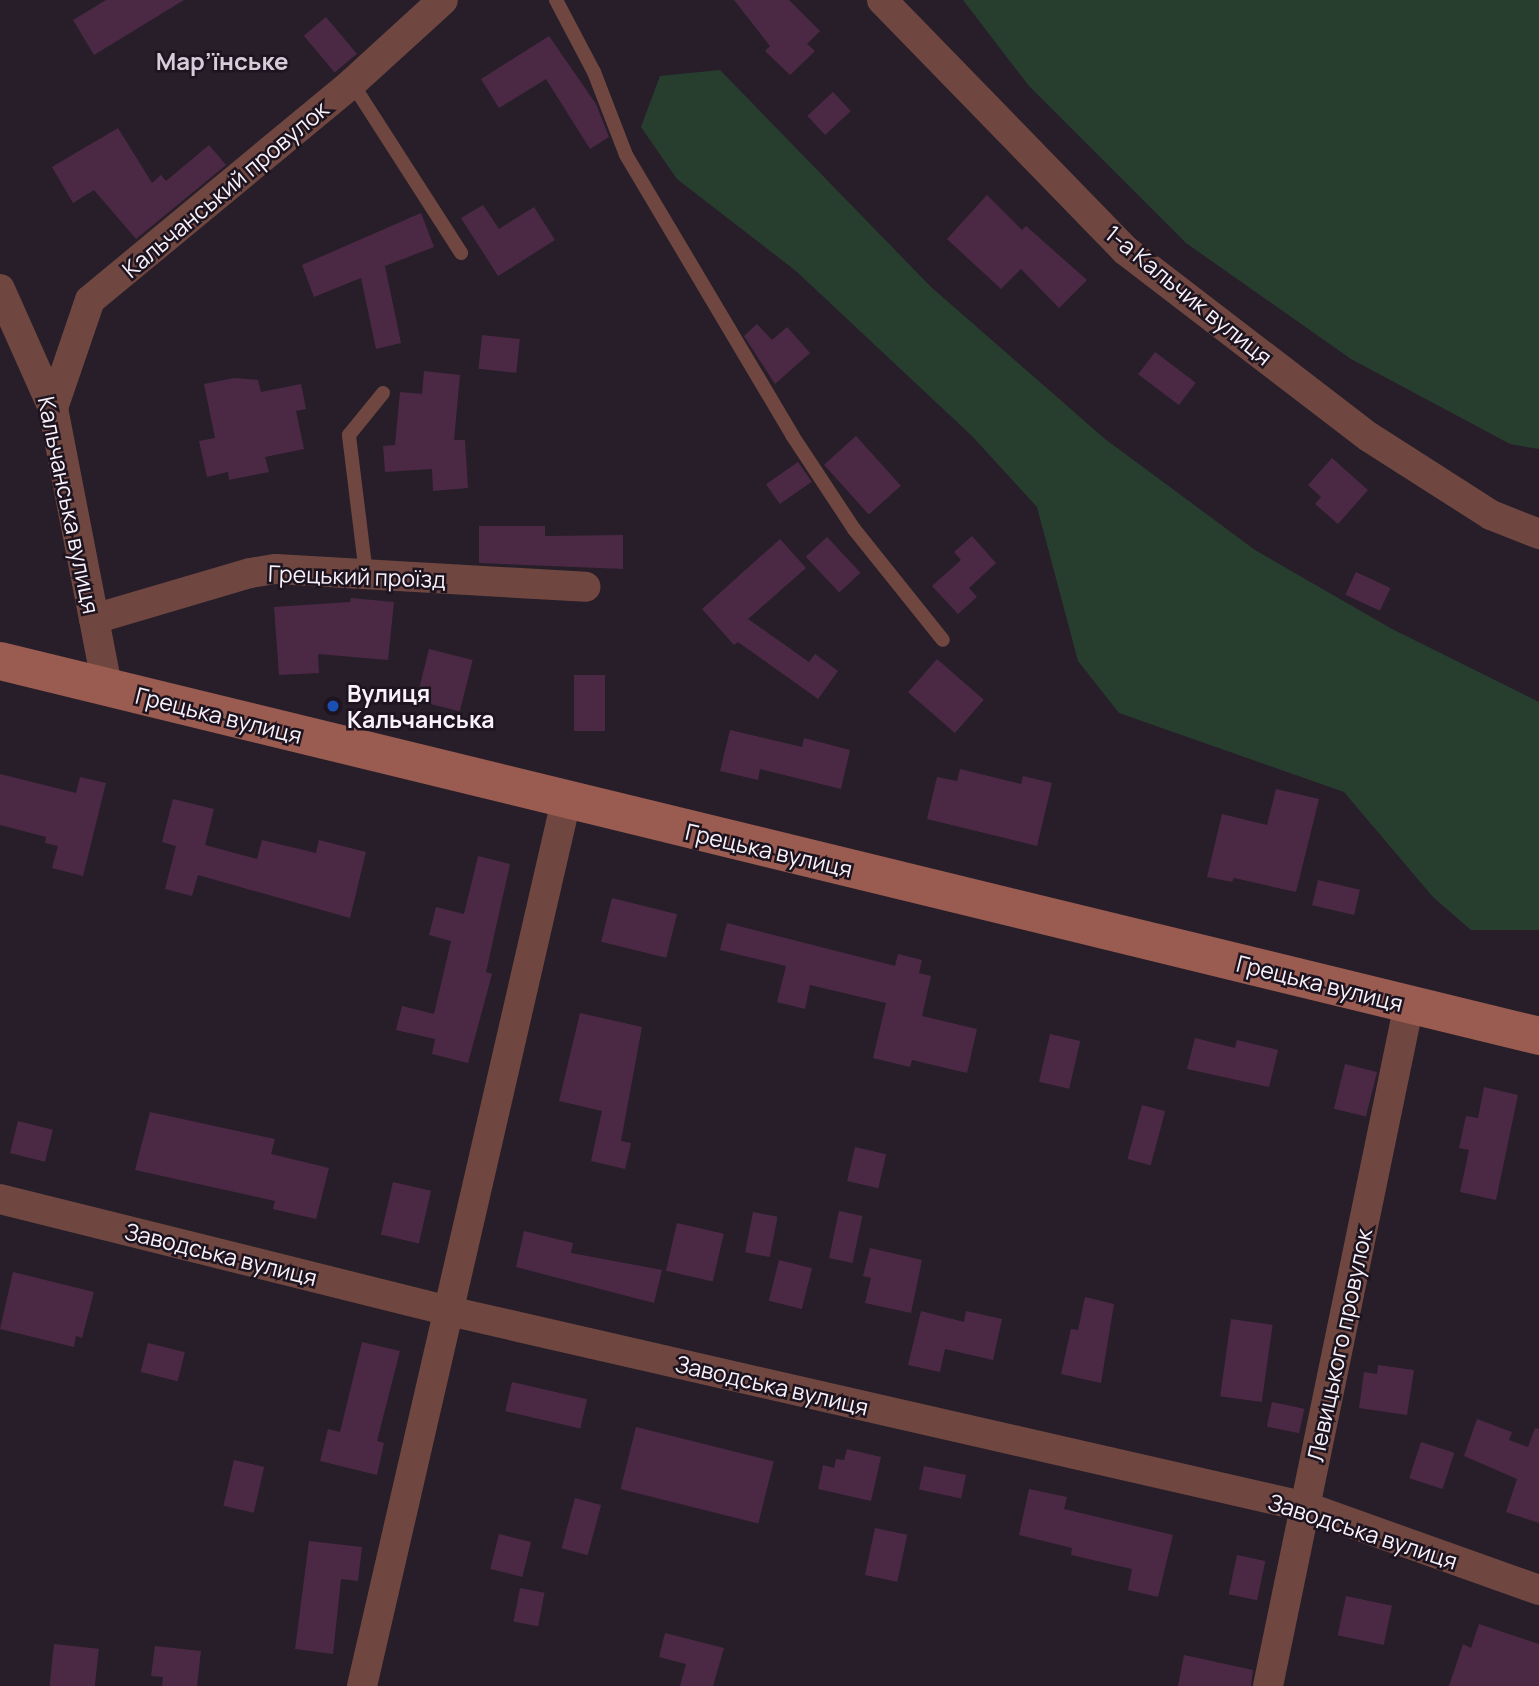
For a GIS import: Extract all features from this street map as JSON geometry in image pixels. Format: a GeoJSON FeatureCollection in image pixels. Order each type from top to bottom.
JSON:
{"type":"FeatureCollection","features":[{"type":"Feature","properties":{"kind":"street","name":"Кальчанський провулок"},"geometry":{"type":"LineString","coordinates":[[53,408],[90,300],[352,83],[443,0]]}},
{"type":"Feature","properties":{"kind":"street","name":"1-а Кальчик вулиця"},"geometry":{"type":"LineString","coordinates":[[883,0],[1125,250],[1369,437],[1492,515],[1539,534]]}},
{"type":"Feature","properties":{"kind":"street","name":"Кальчанська вулиця"},"geometry":{"type":"LineString","coordinates":[[0,289],[53,408],[107,687]]}},
{"type":"Feature","properties":{"kind":"street","name":"Грецький проїзд"},"geometry":{"type":"LineString","coordinates":[[94,619],[250,573],[276,569],[585,587]]}},
{"type":"Feature","properties":{"kind":"street","name":"Грецька вулиця"},"geometry":{"type":"LineString","coordinates":[[0,661],[1539,1036]]}},
{"type":"Feature","properties":{"kind":"street"},"geometry":{"type":"LineString","coordinates":[[362,1686],[566,801]]}},
{"type":"Feature","properties":{"kind":"street","name":"Левицького провулок"},"geometry":{"type":"LineString","coordinates":[[1268,1686],[1409,1004]]}},
{"type":"Feature","properties":{"kind":"street","name":"Заводська вулиця"},"geometry":{"type":"LineString","coordinates":[[0,1199],[449,1311],[1306,1507],[1539,1590]]}},
{"type":"Feature","properties":{"kind":"lane"},"geometry":{"type":"LineString","coordinates":[[556,0],[594,72],[626,155],[792,435],[854,528],[943,640]]}},
{"type":"Feature","properties":{"kind":"lane"},"geometry":{"type":"LineString","coordinates":[[352,83],[461,253]]}},
{"type":"Feature","properties":{"kind":"lane"},"geometry":{"type":"LineString","coordinates":[[366,574],[349,435],[383,393]]}},
{"type":"Feature","properties":{"kind":"green space"},"geometry":{"type":"Polygon","coordinates":[[[963,0],[1539,0],[1539,449],[1510,444],[1351,359],[1186,243],[1029,86],[963,0]]]}},
{"type":"Feature","properties":{"kind":"green space"},"geometry":{"type":"Polygon","coordinates":[[[720,70],[931,287],[1105,439],[1255,550],[1392,629],[1539,702],[1539,930],[1471,930],[1433,897],[1344,792],[1119,713],[1078,661],[1037,507],[972,436],[796,271],[677,179],[641,127],[660,76],[720,70]]]}},
{"type":"Feature","properties":{"kind":"building"},"geometry":{"type":"Polygon","coordinates":[[[106,0],[184,0],[94,55],[73,20],[106,0]]]}},
{"type":"Feature","properties":{"kind":"building"},"geometry":{"type":"Polygon","coordinates":[[[734,0],[789,0],[820,31],[807,44],[815,51],[790,75],[765,51],[770,46],[734,0]]]}},
{"type":"Feature","properties":{"kind":"building"},"geometry":{"type":"Polygon","coordinates":[[[326,17],[357,54],[335,72],[304,36],[326,17]]]}},
{"type":"Feature","properties":{"kind":"building"},"geometry":{"type":"Polygon","coordinates":[[[549,36],[596,104],[609,137],[590,149],[546,79],[499,108],[481,79],[549,36]]]}},
{"type":"Feature","properties":{"kind":"building"},"geometry":{"type":"Polygon","coordinates":[[[833,92],[851,111],[825,135],[807,116],[833,92]]]}},
{"type":"Feature","properties":{"kind":"building"},"geometry":{"type":"Polygon","coordinates":[[[118,128],[152,183],[161,175],[166,181],[209,145],[226,165],[136,239],[94,190],[73,203],[52,167],[118,128]]]}},
{"type":"Feature","properties":{"kind":"building"},"geometry":{"type":"Polygon","coordinates":[[[987,195],[1022,230],[1026,226],[1087,280],[1059,308],[1021,269],[1001,289],[947,239],[987,195]]]}},
{"type":"Feature","properties":{"kind":"building"},"geometry":{"type":"Polygon","coordinates":[[[483,205],[499,229],[534,207],[555,240],[498,276],[461,218],[483,205]]]}},
{"type":"Feature","properties":{"kind":"building"},"geometry":{"type":"Polygon","coordinates":[[[421,213],[434,247],[385,266],[401,343],[376,349],[361,278],[314,297],[302,265],[421,213]]]}},
{"type":"Feature","properties":{"kind":"building"},"geometry":{"type":"Polygon","coordinates":[[[757,324],[772,340],[787,327],[810,353],[775,384],[744,336],[757,324]]]}},
{"type":"Feature","properties":{"kind":"building"},"geometry":{"type":"Polygon","coordinates":[[[482,335],[520,339],[516,373],[478,369],[482,335]]]}},
{"type":"Feature","properties":{"kind":"building"},"geometry":{"type":"Polygon","coordinates":[[[1155,352],[1196,383],[1179,405],[1138,374],[1155,352]]]}},
{"type":"Feature","properties":{"kind":"building"},"geometry":{"type":"Polygon","coordinates":[[[424,371],[460,375],[454,440],[465,440],[468,488],[433,491],[432,469],[385,472],[383,446],[395,445],[400,392],[422,394],[424,371]]]}},
{"type":"Feature","properties":{"kind":"building"},"geometry":{"type":"Polygon","coordinates":[[[234,378],[258,380],[261,392],[301,384],[306,409],[296,411],[304,449],[265,457],[269,472],[229,480],[228,472],[207,477],[199,441],[215,438],[204,384],[234,378]]]}},
{"type":"Feature","properties":{"kind":"building"},"geometry":{"type":"Polygon","coordinates":[[[856,436],[901,486],[869,515],[824,465],[856,436]]]}},
{"type":"Feature","properties":{"kind":"building"},"geometry":{"type":"Polygon","coordinates":[[[1332,458],[1368,490],[1338,524],[1315,504],[1321,497],[1308,485],[1332,458]]]}},
{"type":"Feature","properties":{"kind":"building"},"geometry":{"type":"Polygon","coordinates":[[[798,462],[812,482],[780,504],[766,484],[798,462]]]}},
{"type":"Feature","properties":{"kind":"building"},"geometry":{"type":"Polygon","coordinates":[[[479,526],[545,526],[545,536],[623,535],[623,569],[479,563],[479,526]]]}},
{"type":"Feature","properties":{"kind":"building"},"geometry":{"type":"Polygon","coordinates":[[[972,536],[996,563],[969,588],[977,597],[958,614],[932,586],[961,560],[954,552],[972,536]]]}},
{"type":"Feature","properties":{"kind":"building"},"geometry":{"type":"Polygon","coordinates":[[[827,537],[860,573],[839,593],[806,557],[827,537]]]}},
{"type":"Feature","properties":{"kind":"building"},"geometry":{"type":"Polygon","coordinates":[[[780,539],[806,568],[748,619],[809,662],[815,654],[838,671],[818,699],[738,642],[734,645],[702,609],[780,539]]]}},
{"type":"Feature","properties":{"kind":"building"},"geometry":{"type":"Polygon","coordinates":[[[1356,572],[1390,588],[1380,611],[1345,595],[1356,572]]]}},
{"type":"Feature","properties":{"kind":"building"},"geometry":{"type":"Polygon","coordinates":[[[351,598],[394,602],[388,660],[318,654],[319,673],[279,675],[274,607],[350,602],[351,598]]]}},
{"type":"Feature","properties":{"kind":"building"},"geometry":{"type":"Polygon","coordinates":[[[429,649],[473,660],[460,711],[416,700],[429,649]]]}},
{"type":"Feature","properties":{"kind":"building"},"geometry":{"type":"Polygon","coordinates":[[[937,659],[984,700],[955,733],[908,692],[937,659]]]}},
{"type":"Feature","properties":{"kind":"building"},"geometry":{"type":"Polygon","coordinates":[[[574,675],[605,675],[605,731],[574,731],[574,675]]]}},
{"type":"Feature","properties":{"kind":"building"},"geometry":{"type":"Polygon","coordinates":[[[730,730],[802,747],[804,738],[850,750],[841,789],[760,769],[758,780],[720,771],[730,730]]]}},
{"type":"Feature","properties":{"kind":"building"},"geometry":{"type":"Polygon","coordinates":[[[960,769],[1021,784],[1023,776],[1052,783],[1037,846],[927,819],[937,777],[957,781],[960,769]]]}},
{"type":"Feature","properties":{"kind":"building"},"geometry":{"type":"Polygon","coordinates":[[[0,774],[76,793],[80,777],[106,783],[83,876],[52,868],[58,846],[45,843],[46,837],[0,825],[0,774]]]}},
{"type":"Feature","properties":{"kind":"building"},"geometry":{"type":"Polygon","coordinates":[[[1276,789],[1319,799],[1296,892],[1234,878],[1232,882],[1207,877],[1222,814],[1267,825],[1276,789]]]}},
{"type":"Feature","properties":{"kind":"building"},"geometry":{"type":"Polygon","coordinates":[[[173,799],[214,809],[205,845],[257,859],[262,840],[316,853],[319,840],[366,852],[350,918],[198,875],[192,896],[165,889],[176,846],[162,842],[173,799]]]}},
{"type":"Feature","properties":{"kind":"building"},"geometry":{"type":"Polygon","coordinates":[[[478,856],[510,864],[486,972],[492,974],[468,1063],[432,1054],[435,1039],[396,1030],[402,1006],[434,1014],[451,941],[429,935],[436,907],[464,914],[478,856]]]}},
{"type":"Feature","properties":{"kind":"building"},"geometry":{"type":"Polygon","coordinates":[[[1318,880],[1360,890],[1354,915],[1312,905],[1318,880]]]}},
{"type":"Feature","properties":{"kind":"building"},"geometry":{"type":"Polygon","coordinates":[[[612,898],[677,914],[666,958],[601,942],[612,898]]]}},
{"type":"Feature","properties":{"kind":"building"},"geometry":{"type":"Polygon","coordinates":[[[727,923],[895,966],[898,954],[922,960],[919,973],[931,976],[922,1016],[977,1029],[967,1073],[912,1060],[910,1067],[873,1058],[886,1003],[810,985],[805,1009],[777,1002],[786,966],[720,950],[727,923]]]}},
{"type":"Feature","properties":{"kind":"building"},"geometry":{"type":"Polygon","coordinates":[[[580,1013],[642,1027],[621,1141],[631,1143],[625,1169],[591,1161],[602,1111],[559,1101],[580,1013]]]}},
{"type":"Feature","properties":{"kind":"building"},"geometry":{"type":"Polygon","coordinates":[[[1050,1034],[1080,1041],[1069,1089],[1039,1082],[1050,1034]]]}},
{"type":"Feature","properties":{"kind":"building"},"geometry":{"type":"Polygon","coordinates":[[[1195,1038],[1235,1048],[1237,1040],[1278,1050],[1269,1087],[1187,1069],[1195,1038]]]}},
{"type":"Feature","properties":{"kind":"building"},"geometry":{"type":"Polygon","coordinates":[[[1345,1064],[1377,1072],[1366,1117],[1334,1109],[1345,1064]]]}},
{"type":"Feature","properties":{"kind":"building"},"geometry":{"type":"Polygon","coordinates":[[[1484,1087],[1518,1095],[1496,1200],[1460,1192],[1469,1150],[1459,1148],[1466,1116],[1478,1118],[1484,1087]]]}},
{"type":"Feature","properties":{"kind":"building"},"geometry":{"type":"Polygon","coordinates":[[[1142,1105],[1165,1111],[1151,1165],[1128,1159],[1142,1105]]]}},
{"type":"Feature","properties":{"kind":"building"},"geometry":{"type":"Polygon","coordinates":[[[150,1112],[275,1139],[271,1154],[329,1168],[316,1219],[273,1209],[275,1201],[135,1170],[150,1112]]]}},
{"type":"Feature","properties":{"kind":"building"},"geometry":{"type":"Polygon","coordinates":[[[18,1121],[53,1130],[45,1162],[10,1153],[18,1121]]]}},
{"type":"Feature","properties":{"kind":"building"},"geometry":{"type":"Polygon","coordinates":[[[855,1147],[886,1154],[878,1188],[847,1181],[855,1147]]]}},
{"type":"Feature","properties":{"kind":"building"},"geometry":{"type":"Polygon","coordinates":[[[393,1182],[431,1191],[419,1243],[381,1235],[393,1182]]]}},
{"type":"Feature","properties":{"kind":"building"},"geometry":{"type":"Polygon","coordinates":[[[839,1211],[862,1216],[852,1263],[829,1258],[839,1211]]]}},
{"type":"Feature","properties":{"kind":"building"},"geometry":{"type":"Polygon","coordinates":[[[753,1212],[778,1217],[770,1257],[745,1252],[753,1212]]]}},
{"type":"Feature","properties":{"kind":"building"},"geometry":{"type":"Polygon","coordinates":[[[677,1223],[724,1234],[713,1282],[666,1271],[677,1223]]]}},
{"type":"Feature","properties":{"kind":"building"},"geometry":{"type":"Polygon","coordinates":[[[524,1231],[573,1243],[571,1253],[662,1270],[654,1303],[516,1267],[524,1231]]]}},
{"type":"Feature","properties":{"kind":"building"},"geometry":{"type":"Polygon","coordinates":[[[870,1248],[922,1260],[911,1313],[865,1303],[871,1278],[863,1276],[870,1248]]]}},
{"type":"Feature","properties":{"kind":"building"},"geometry":{"type":"Polygon","coordinates":[[[779,1260],[812,1268],[802,1309],[769,1301],[779,1260]]]}},
{"type":"Feature","properties":{"kind":"building"},"geometry":{"type":"Polygon","coordinates":[[[13,1272],[94,1292],[82,1338],[76,1336],[74,1347],[0,1329],[13,1272]]]}},
{"type":"Feature","properties":{"kind":"building"},"geometry":{"type":"Polygon","coordinates":[[[1085,1297],[1114,1304],[1101,1383],[1061,1374],[1071,1329],[1078,1330],[1085,1297]]]}},
{"type":"Feature","properties":{"kind":"building"},"geometry":{"type":"Polygon","coordinates":[[[921,1311],[964,1322],[966,1311],[1002,1319],[993,1360],[945,1349],[940,1372],[908,1365],[921,1311]]]}},
{"type":"Feature","properties":{"kind":"building"},"geometry":{"type":"Polygon","coordinates":[[[1231,1319],[1273,1325],[1262,1402],[1220,1396],[1231,1319]]]}},
{"type":"Feature","properties":{"kind":"building"},"geometry":{"type":"Polygon","coordinates":[[[362,1342],[400,1351],[377,1441],[384,1443],[377,1475],[320,1461],[328,1429],[340,1432],[362,1342]]]}},
{"type":"Feature","properties":{"kind":"building"},"geometry":{"type":"Polygon","coordinates":[[[148,1343],[185,1352],[178,1381],[141,1372],[148,1343]]]}},
{"type":"Feature","properties":{"kind":"building"},"geometry":{"type":"Polygon","coordinates":[[[1378,1365],[1414,1370],[1407,1415],[1359,1408],[1364,1372],[1377,1374],[1378,1365]]]}},
{"type":"Feature","properties":{"kind":"building"},"geometry":{"type":"Polygon","coordinates":[[[512,1382],[587,1399],[580,1429],[505,1411],[512,1382]]]}},
{"type":"Feature","properties":{"kind":"building"},"geometry":{"type":"Polygon","coordinates":[[[1272,1402],[1304,1409],[1299,1433],[1267,1426],[1272,1402]]]}},
{"type":"Feature","properties":{"kind":"building"},"geometry":{"type":"Polygon","coordinates":[[[1477,1419],[1512,1432],[1509,1440],[1528,1447],[1535,1428],[1539,1429],[1539,1523],[1506,1512],[1517,1479],[1464,1456],[1477,1419]]]}},
{"type":"Feature","properties":{"kind":"building"},"geometry":{"type":"Polygon","coordinates":[[[636,1427],[774,1461],[758,1523],[621,1489],[636,1427]]]}},
{"type":"Feature","properties":{"kind":"building"},"geometry":{"type":"Polygon","coordinates":[[[1421,1442],[1454,1453],[1443,1489],[1409,1478],[1421,1442]]]}},
{"type":"Feature","properties":{"kind":"building"},"geometry":{"type":"Polygon","coordinates":[[[847,1449],[881,1457],[871,1501],[818,1489],[823,1465],[834,1468],[836,1459],[844,1460],[847,1449]]]}},
{"type":"Feature","properties":{"kind":"building"},"geometry":{"type":"Polygon","coordinates":[[[234,1460],[264,1467],[254,1513],[223,1506],[234,1460]]]}},
{"type":"Feature","properties":{"kind":"building"},"geometry":{"type":"Polygon","coordinates":[[[924,1466],[966,1475],[961,1498],[919,1489],[924,1466]]]}},
{"type":"Feature","properties":{"kind":"building"},"geometry":{"type":"Polygon","coordinates":[[[1029,1489],[1067,1497],[1064,1509],[1173,1535],[1158,1597],[1128,1590],[1132,1569],[1071,1555],[1072,1548],[1019,1535],[1029,1489]]]}},
{"type":"Feature","properties":{"kind":"building"},"geometry":{"type":"Polygon","coordinates":[[[575,1498],[601,1505],[588,1555],[562,1548],[575,1498]]]}},
{"type":"Feature","properties":{"kind":"building"},"geometry":{"type":"Polygon","coordinates":[[[875,1528],[907,1535],[897,1582],[865,1575],[875,1528]]]}},
{"type":"Feature","properties":{"kind":"building"},"geometry":{"type":"Polygon","coordinates":[[[499,1534],[531,1542],[522,1577],[490,1569],[499,1534]]]}},
{"type":"Feature","properties":{"kind":"building"},"geometry":{"type":"Polygon","coordinates":[[[309,1541],[362,1547],[358,1581],[341,1579],[333,1654],[295,1649],[309,1541]]]}},
{"type":"Feature","properties":{"kind":"building"},"geometry":{"type":"Polygon","coordinates":[[[1237,1555],[1265,1561],[1257,1600],[1229,1594],[1237,1555]]]}},
{"type":"Feature","properties":{"kind":"building"},"geometry":{"type":"Polygon","coordinates":[[[520,1588],[545,1593],[538,1626],[514,1621],[520,1588]]]}},
{"type":"Feature","properties":{"kind":"building"},"geometry":{"type":"Polygon","coordinates":[[[1346,1596],[1392,1606],[1384,1645],[1338,1635],[1346,1596]]]}},
{"type":"Feature","properties":{"kind":"building"},"geometry":{"type":"Polygon","coordinates":[[[1479,1624],[1539,1644],[1539,1686],[1449,1686],[1463,1644],[1471,1648],[1479,1624]]]}},
{"type":"Feature","properties":{"kind":"building"},"geometry":{"type":"Polygon","coordinates":[[[665,1633],[724,1648],[713,1686],[680,1686],[686,1664],[659,1657],[665,1633]]]}},
{"type":"Feature","properties":{"kind":"building"},"geometry":{"type":"Polygon","coordinates":[[[54,1644],[99,1649],[95,1686],[50,1686],[54,1644]]]}},
{"type":"Feature","properties":{"kind":"building"},"geometry":{"type":"Polygon","coordinates":[[[155,1646],[201,1651],[197,1686],[162,1686],[163,1677],[151,1676],[155,1646]]]}},
{"type":"Feature","properties":{"kind":"building"},"geometry":{"type":"Polygon","coordinates":[[[1184,1655],[1253,1670],[1251,1686],[1178,1686],[1184,1655]]]}},
{"type":"Feature","properties":{"kind":"place","name":"Вулиця Кальчанська"},"geometry":{"type":"Point","coordinates":[333,706]}},
{"type":"Feature","properties":{"kind":"district","name":"Мар’їнське"},"geometry":{"type":"Point","coordinates":[222,61]}}]}
